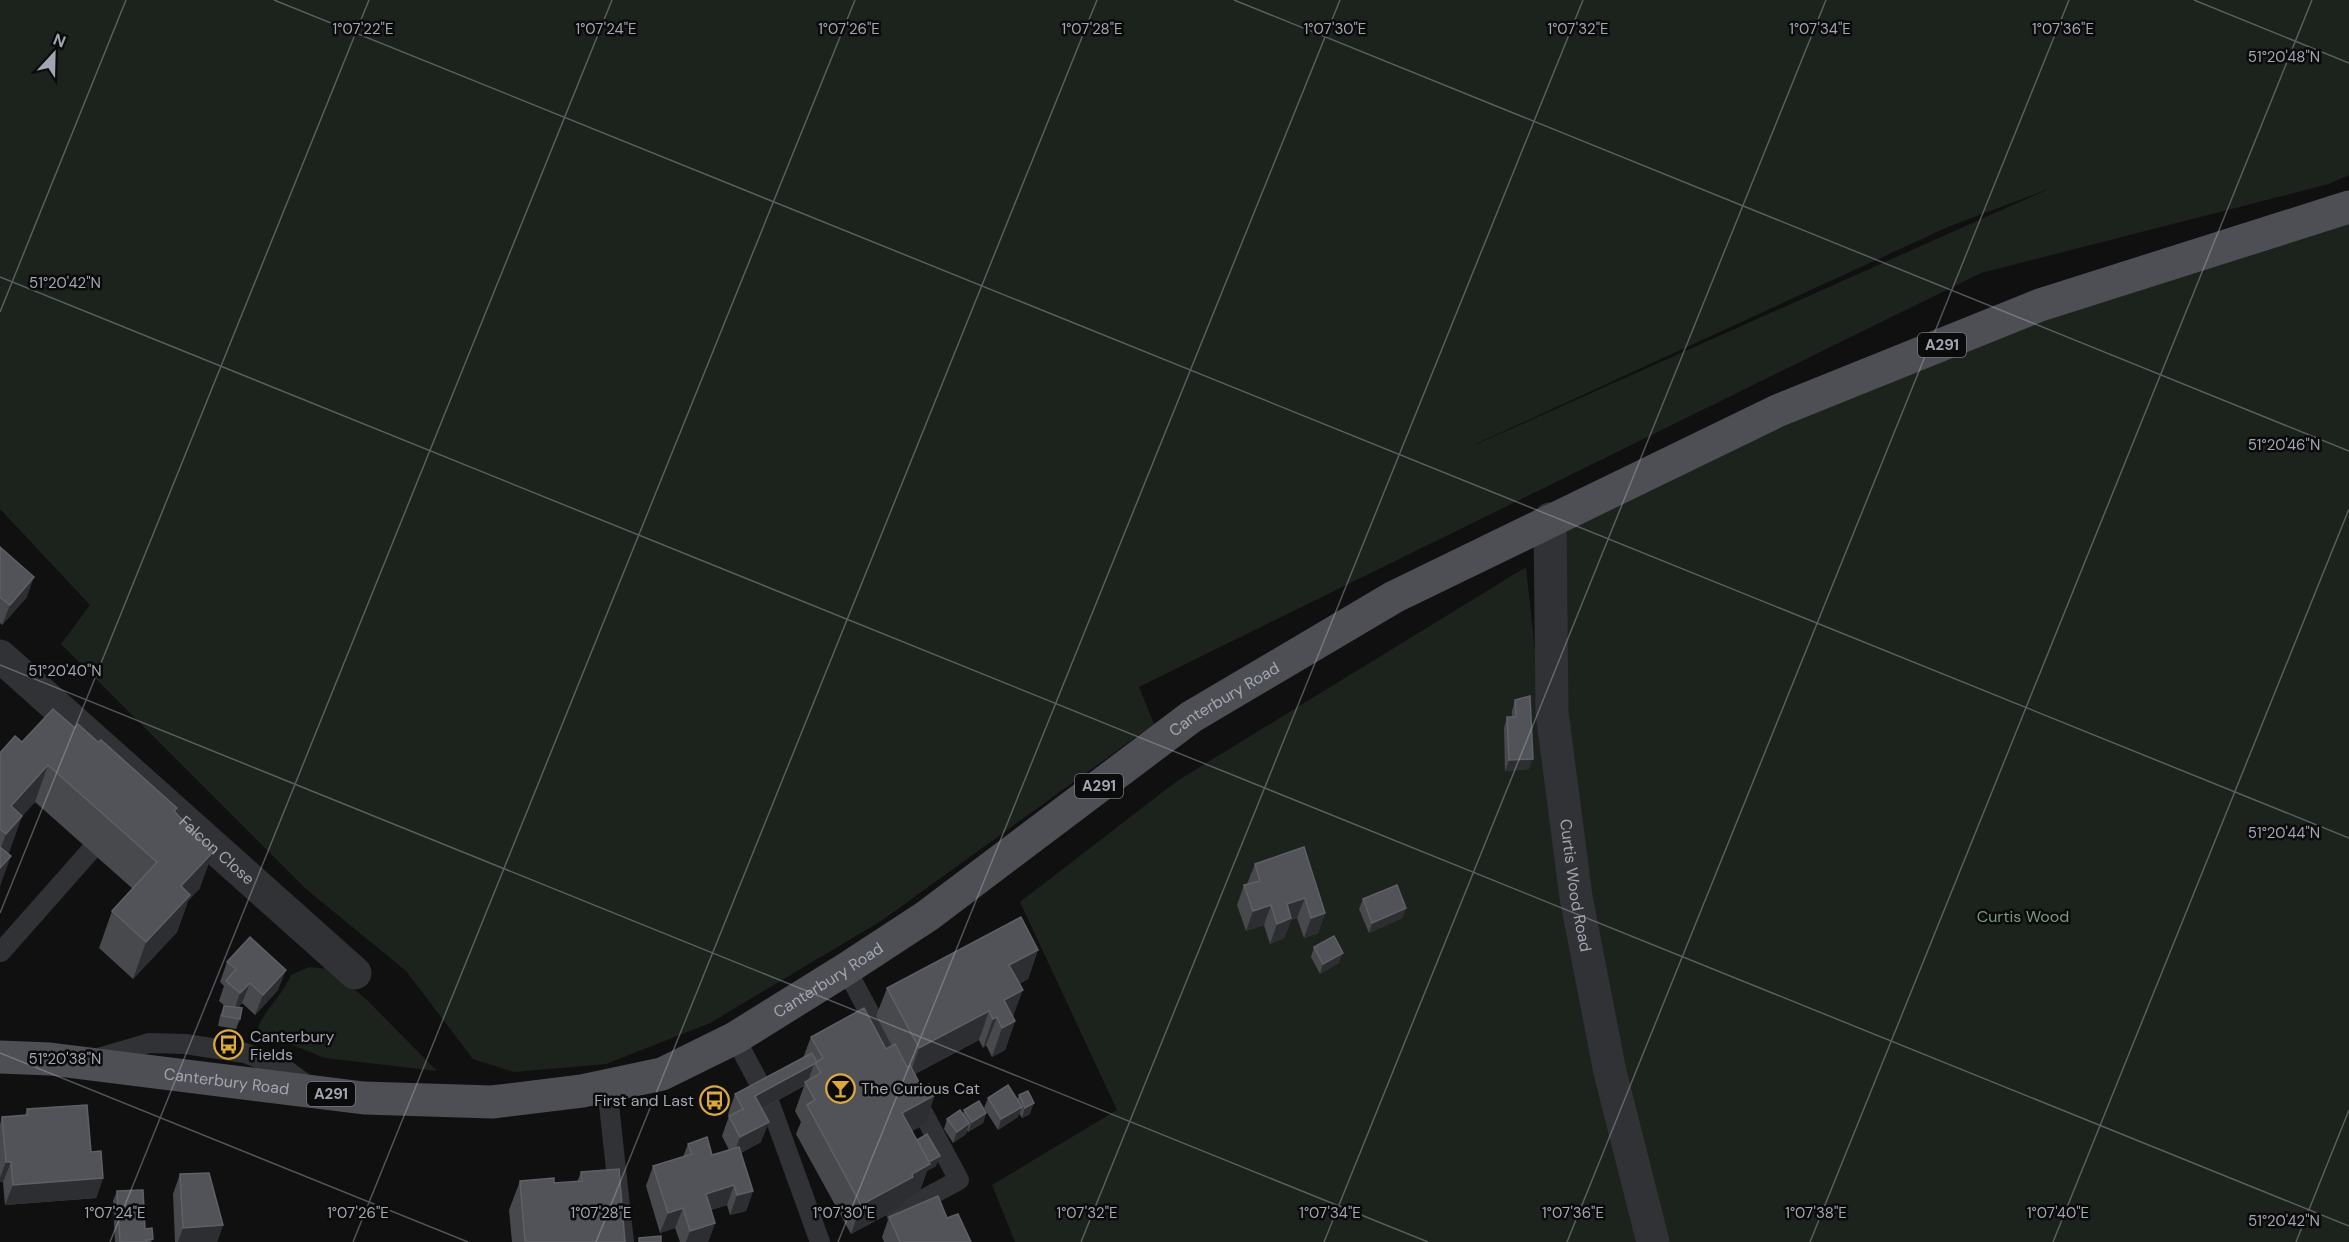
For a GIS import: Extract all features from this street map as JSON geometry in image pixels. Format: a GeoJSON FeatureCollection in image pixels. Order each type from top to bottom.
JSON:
{"type":"FeatureCollection","features":[{"type":"Feature","properties":{"kind":"main road","name":"A291"},"geometry":{"type":"LineString","coordinates":[[1550,519],[1778,411],[2040,305],[2349,207]]}},
{"type":"Feature","properties":{"kind":"main road","name":"Canterbury Road"},"geometry":{"type":"LineString","coordinates":[[0,1057],[81,1064],[364,1098],[492,1102],[608,1087],[662,1074],[735,1038],[927,916],[1191,717],[1394,597],[1550,519]]}},
{"type":"Feature","properties":{"kind":"street","name":"Curtis Wood Road"},"geometry":{"type":"LineString","coordinates":[[1550,519],[1552,711],[1576,897],[1610,1072],[1653,1242]]}},
{"type":"Feature","properties":{"kind":"street","name":"Falcon Close"},"geometry":{"type":"LineString","coordinates":[[4,669],[134,802],[355,973]]}},
{"type":"Feature","properties":{"kind":"lane"},"geometry":{"type":"LineString","coordinates":[[1,952],[134,802]]}},
{"type":"Feature","properties":{"kind":"lane"},"geometry":{"type":"LineString","coordinates":[[846,969],[959,1180],[896,1214]]}},
{"type":"Feature","properties":{"kind":"lane"},"geometry":{"type":"LineString","coordinates":[[735,1038],[768,1099],[820,1242]]}},
{"type":"Feature","properties":{"kind":"lane"},"geometry":{"type":"LineString","coordinates":[[608,1087],[624,1242]]}},
{"type":"Feature","properties":{"kind":"green space"},"geometry":{"type":"Polygon","coordinates":[[[0,0],[2349,0],[2349,175],[2329,184],[1981,273],[1139,687],[1154,724],[881,921],[710,1023],[606,1064],[514,1072],[473,1059],[406,971],[306,889],[61,644],[90,605],[0,509],[0,0]],[[2051,188],[1950,226],[1476,444],[2051,188]]]}},
{"type":"Feature","properties":{"kind":"green space","name":"Curtis Wood"},"geometry":{"type":"Polygon","coordinates":[[[2349,207],[2349,1242],[1015,1242],[992,1185],[1117,1110],[1020,902],[1177,781],[1526,567],[1562,903],[1550,519],[1777,411],[2349,207]],[[1512,728],[1505,770],[1529,769],[1512,728]],[[1296,867],[1246,931],[1264,925],[1296,867]]]}},
{"type":"Feature","properties":{"kind":"green space"},"geometry":{"type":"Polygon","coordinates":[[[309,967],[329,969],[366,999],[437,1071],[325,1058],[257,1031],[262,1019],[291,975],[309,967]]]}},
{"type":"Feature","properties":{"kind":"building"},"geometry":{"type":"Polygon","coordinates":[[[0,547],[34,577],[10,605],[0,597],[0,547]]]}},
{"type":"Feature","properties":{"kind":"building"},"geometry":{"type":"Polygon","coordinates":[[[1530,696],[1533,759],[1509,760],[1507,717],[1516,717],[1515,700],[1530,696]]]}},
{"type":"Feature","properties":{"kind":"building"},"geometry":{"type":"Polygon","coordinates":[[[53,709],[75,728],[78,724],[98,742],[101,740],[177,808],[174,811],[213,852],[181,886],[190,895],[146,942],[112,911],[157,862],[48,765],[11,806],[22,816],[6,834],[0,829],[0,753],[15,736],[22,742],[53,709]]]}},
{"type":"Feature","properties":{"kind":"building"},"geometry":{"type":"Polygon","coordinates":[[[0,847],[11,856],[0,868],[0,847]]]}},
{"type":"Feature","properties":{"kind":"building"},"geometry":{"type":"Polygon","coordinates":[[[1304,847],[1325,913],[1311,918],[1305,898],[1287,904],[1291,918],[1277,924],[1271,905],[1253,911],[1244,885],[1260,881],[1255,864],[1304,847]]]}},
{"type":"Feature","properties":{"kind":"building"},"geometry":{"type":"Polygon","coordinates":[[[1397,885],[1406,908],[1372,923],[1363,899],[1397,885]]]}},
{"type":"Feature","properties":{"kind":"building"},"geometry":{"type":"Polygon","coordinates":[[[1021,917],[1038,950],[1009,965],[1023,990],[1004,1000],[1015,1021],[1002,1028],[997,1017],[993,1019],[989,1011],[919,1048],[887,988],[1021,917]]]}},
{"type":"Feature","properties":{"kind":"building"},"geometry":{"type":"Polygon","coordinates":[[[1334,936],[1343,953],[1323,964],[1314,947],[1334,936]]]}},
{"type":"Feature","properties":{"kind":"building"},"geometry":{"type":"Polygon","coordinates":[[[250,937],[286,970],[263,995],[250,983],[240,993],[226,981],[236,969],[227,962],[250,937]]]}},
{"type":"Feature","properties":{"kind":"building"},"geometry":{"type":"Polygon","coordinates":[[[224,1006],[242,1008],[240,1019],[222,1016],[224,1006]]]}},
{"type":"Feature","properties":{"kind":"building"},"geometry":{"type":"Polygon","coordinates":[[[864,1008],[886,1049],[895,1044],[907,1067],[910,1065],[922,1088],[929,1084],[935,1095],[902,1113],[930,1164],[912,1174],[913,1177],[861,1205],[807,1105],[815,1100],[805,1082],[821,1073],[815,1063],[823,1058],[811,1037],[864,1008]]]}},
{"type":"Feature","properties":{"kind":"building"},"geometry":{"type":"Polygon","coordinates":[[[812,1053],[817,1062],[755,1096],[769,1122],[740,1137],[729,1116],[743,1109],[735,1094],[812,1053]]]}},
{"type":"Feature","properties":{"kind":"building"},"geometry":{"type":"Polygon","coordinates":[[[1008,1085],[1022,1107],[1001,1119],[988,1098],[1008,1085]]]}},
{"type":"Feature","properties":{"kind":"building"},"geometry":{"type":"Polygon","coordinates":[[[1028,1091],[1034,1103],[1025,1108],[1019,1095],[1028,1091]]]}},
{"type":"Feature","properties":{"kind":"building"},"geometry":{"type":"Polygon","coordinates":[[[979,1101],[986,1113],[972,1122],[964,1110],[979,1101]]]}},
{"type":"Feature","properties":{"kind":"building"},"geometry":{"type":"Polygon","coordinates":[[[87,1105],[91,1152],[101,1151],[103,1178],[13,1185],[11,1162],[6,1162],[2,1117],[28,1115],[27,1109],[87,1105]]]}},
{"type":"Feature","properties":{"kind":"building"},"geometry":{"type":"Polygon","coordinates":[[[960,1110],[969,1123],[957,1132],[947,1119],[960,1110]]]}},
{"type":"Feature","properties":{"kind":"building"},"geometry":{"type":"Polygon","coordinates":[[[927,1134],[940,1156],[929,1162],[917,1140],[927,1134]]]}},
{"type":"Feature","properties":{"kind":"building"},"geometry":{"type":"Polygon","coordinates":[[[707,1137],[712,1155],[739,1147],[753,1191],[737,1195],[734,1185],[706,1194],[715,1223],[690,1231],[683,1208],[668,1213],[653,1166],[692,1154],[688,1144],[707,1137]]]}},
{"type":"Feature","properties":{"kind":"building"},"geometry":{"type":"Polygon","coordinates":[[[619,1169],[625,1242],[525,1242],[520,1181],[554,1178],[554,1183],[582,1181],[581,1172],[619,1169]]]}},
{"type":"Feature","properties":{"kind":"building"},"geometry":{"type":"Polygon","coordinates":[[[209,1173],[223,1225],[183,1228],[180,1174],[209,1173]]]}},
{"type":"Feature","properties":{"kind":"building"},"geometry":{"type":"Polygon","coordinates":[[[143,1190],[145,1229],[152,1228],[153,1239],[146,1240],[147,1242],[120,1242],[117,1191],[143,1190]]]}},
{"type":"Feature","properties":{"kind":"building"},"geometry":{"type":"Polygon","coordinates":[[[938,1196],[947,1218],[958,1214],[971,1242],[900,1242],[889,1217],[938,1196]]]}},
{"type":"Feature","properties":{"kind":"building"},"geometry":{"type":"Polygon","coordinates":[[[661,1236],[661,1242],[639,1242],[639,1238],[661,1236]]]}},
{"type":"Feature","properties":{"kind":"place","name":"Canterbury Fields"},"geometry":{"type":"Point","coordinates":[229,1045]}},
{"type":"Feature","properties":{"kind":"place","name":"The Curious Cat"},"geometry":{"type":"Point","coordinates":[840,1088]}},
{"type":"Feature","properties":{"kind":"place","name":"First and Last"},"geometry":{"type":"Point","coordinates":[715,1100]}}]}
